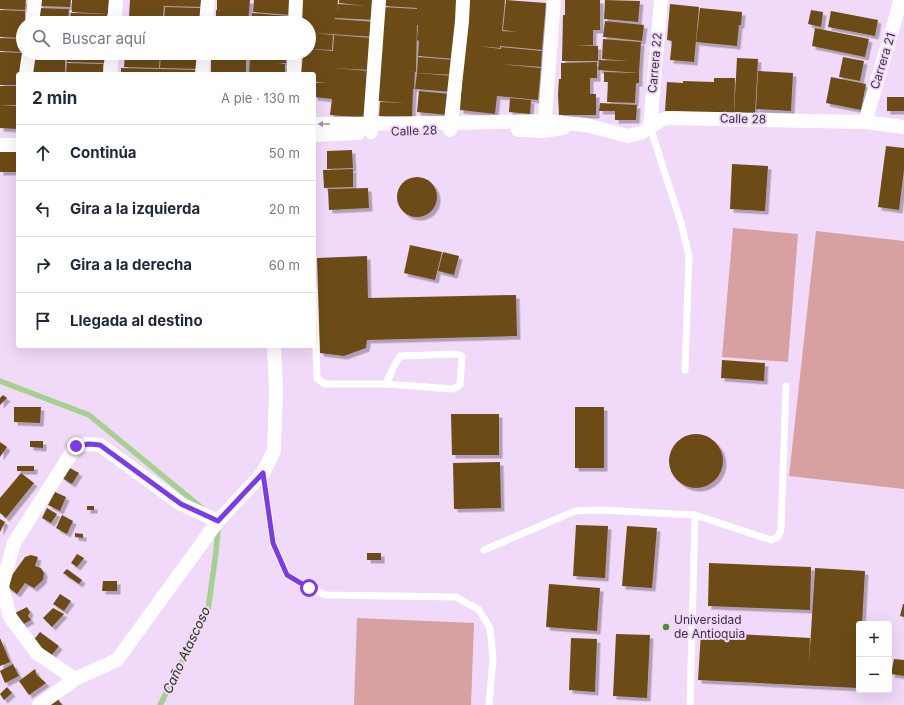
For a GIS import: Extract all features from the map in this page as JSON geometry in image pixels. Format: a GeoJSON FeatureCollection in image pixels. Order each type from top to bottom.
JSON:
{"type":"FeatureCollection","features":[{"type":"Feature","properties":{"kind":"street"},"geometry":{"type":"LineString","coordinates":[[33,16],[35,0]]}},
{"type":"Feature","properties":{"kind":"street"},"geometry":{"type":"LineString","coordinates":[[115,16],[116,0]]}},
{"type":"Feature","properties":{"kind":"street"},"geometry":{"type":"LineString","coordinates":[[207,16],[208,0]]}},
{"type":"Feature","properties":{"kind":"street"},"geometry":{"type":"LineString","coordinates":[[295,16],[296,0]]}},
{"type":"Feature","properties":{"kind":"street"},"geometry":{"type":"LineString","coordinates":[[371,128],[379,0]]}},
{"type":"Feature","properties":{"kind":"street"},"geometry":{"type":"LineString","coordinates":[[450,126],[463,0]]}},
{"type":"Feature","properties":{"kind":"street"},"geometry":{"type":"LineString","coordinates":[[544,126],[554,0]]}},
{"type":"Feature","properties":{"kind":"street","name":"Carrera 22"},"geometry":{"type":"LineString","coordinates":[[650,127],[661,0]]}},
{"type":"Feature","properties":{"kind":"street","name":"Carrera 21"},"geometry":{"type":"LineString","coordinates":[[865,122],[900,0]]}},
{"type":"Feature","properties":{"kind":"street"},"geometry":{"type":"LineString","coordinates":[[26,72],[28,60]]}},
{"type":"Feature","properties":{"kind":"street"},"geometry":{"type":"LineString","coordinates":[[110,72],[111,60]]}},
{"type":"Feature","properties":{"kind":"street"},"geometry":{"type":"LineString","coordinates":[[202,72],[203,60]]}},
{"type":"Feature","properties":{"kind":"street"},"geometry":{"type":"LineString","coordinates":[[294,60],[294,72]]}},
{"type":"Feature","properties":{"kind":"street","name":"Calle 28"},"geometry":{"type":"LineString","coordinates":[[316,124],[371,128],[586,125],[628,136],[641,133],[661,120],[669,118],[865,122],[904,127]]}},
{"type":"Feature","properties":{"kind":"street","name":"Calle 28"},"geometry":{"type":"LineString","coordinates":[[316,135],[371,128]]}},
{"type":"Feature","properties":{"kind":"street"},"geometry":{"type":"LineString","coordinates":[[0,136],[16,136]]}},
{"type":"Feature","properties":{"kind":"street"},"geometry":{"type":"LineString","coordinates":[[0,145],[16,145]]}},
{"type":"Feature","properties":{"kind":"street"},"geometry":{"type":"LineString","coordinates":[[40,705],[75,679],[117,660],[218,521],[263,473],[274,451],[276,391],[274,348]]}},
{"type":"Feature","properties":{"kind":"street"},"geometry":{"type":"LineString","coordinates":[[75,679],[37,653],[10,617],[2,586],[14,543],[76,446],[89,444],[100,445],[181,504],[218,521]]}},
{"type":"Feature","properties":{"kind":"lane"},"geometry":{"type":"LineString","coordinates":[[650,127],[681,223],[689,256],[684,370]]}},
{"type":"Feature","properties":{"kind":"lane"},"geometry":{"type":"LineString","coordinates":[[316,348],[317,378],[324,384],[386,384],[453,389],[460,385],[462,356],[456,354],[400,356],[386,384]]}},
{"type":"Feature","properties":{"kind":"lane"},"geometry":{"type":"LineString","coordinates":[[484,550],[575,511],[601,510],[695,515],[771,540],[778,536],[781,529],[786,386]]}},
{"type":"Feature","properties":{"kind":"lane"},"geometry":{"type":"LineString","coordinates":[[263,473],[273,543],[287,575],[309,588],[326,595],[456,597],[479,610],[490,628],[493,658],[489,705]]}},
{"type":"Feature","properties":{"kind":"lane"},"geometry":{"type":"LineString","coordinates":[[690,705],[695,515]]}},
{"type":"Feature","properties":{"kind":"shaded area"},"geometry":{"type":"Polygon","coordinates":[[[733,228],[798,234],[788,362],[722,357],[733,228]]]}},
{"type":"Feature","properties":{"kind":"shaded area"},"geometry":{"type":"Polygon","coordinates":[[[816,231],[904,241],[904,489],[789,476],[816,231]]]}},
{"type":"Feature","properties":{"kind":"shaded area"},"geometry":{"type":"Polygon","coordinates":[[[357,618],[474,623],[471,705],[354,705],[357,618]]]}},
{"type":"Feature","properties":{"kind":"building"},"geometry":{"type":"Polygon","coordinates":[[[0,0],[26,0],[25,10],[0,9],[0,0]]]}},
{"type":"Feature","properties":{"kind":"building"},"geometry":{"type":"Polygon","coordinates":[[[39,0],[71,0],[70,7],[39,6],[39,0]]]}},
{"type":"Feature","properties":{"kind":"building"},"geometry":{"type":"Polygon","coordinates":[[[72,0],[109,0],[108,14],[72,12],[72,0]]]}},
{"type":"Feature","properties":{"kind":"building"},"geometry":{"type":"Polygon","coordinates":[[[130,0],[204,0],[203,7],[164,6],[164,4],[163,16],[129,16],[130,0]]]}},
{"type":"Feature","properties":{"kind":"building"},"geometry":{"type":"Polygon","coordinates":[[[217,0],[250,0],[249,16],[216,16],[216,10],[224,11],[217,10],[217,0]]]}},
{"type":"Feature","properties":{"kind":"building"},"geometry":{"type":"Polygon","coordinates":[[[254,0],[292,0],[290,15],[253,12],[254,0]]]}},
{"type":"Feature","properties":{"kind":"building"},"geometry":{"type":"Polygon","coordinates":[[[302,0],[338,0],[337,14],[338,4],[366,6],[339,3],[339,0],[376,0],[375,20],[335,18],[334,28],[335,19],[375,22],[374,37],[316,33],[316,16],[301,16],[302,0]]]}},
{"type":"Feature","properties":{"kind":"building"},"geometry":{"type":"Polygon","coordinates":[[[385,0],[459,0],[455,59],[418,56],[419,41],[417,40],[417,25],[416,72],[395,70],[415,72],[412,119],[379,116],[380,102],[405,103],[378,101],[384,7],[417,9],[384,6],[385,0]]]}},
{"type":"Feature","properties":{"kind":"building"},"geometry":{"type":"Polygon","coordinates":[[[467,0],[505,0],[502,31],[517,32],[503,30],[506,0],[546,3],[542,50],[500,46],[500,48],[478,46],[501,49],[501,47],[542,51],[541,67],[499,64],[541,68],[538,100],[497,96],[495,114],[460,110],[467,0]]]}},
{"type":"Feature","properties":{"kind":"building"},"geometry":{"type":"Polygon","coordinates":[[[565,0],[600,0],[600,30],[593,30],[593,45],[575,45],[598,46],[598,61],[562,61],[563,15],[565,15],[565,0]]]}},
{"type":"Feature","properties":{"kind":"building"},"geometry":{"type":"Polygon","coordinates":[[[605,0],[640,1],[638,22],[604,19],[605,0]]]}},
{"type":"Feature","properties":{"kind":"building"},"geometry":{"type":"Polygon","coordinates":[[[670,4],[699,7],[694,62],[670,60],[672,41],[667,40],[670,4]]]}},
{"type":"Feature","properties":{"kind":"building"},"geometry":{"type":"Polygon","coordinates":[[[165,7],[201,8],[201,16],[164,16],[165,7]]]}},
{"type":"Feature","properties":{"kind":"building"},"geometry":{"type":"Polygon","coordinates":[[[38,8],[69,9],[68,16],[37,16],[38,8]]]}},
{"type":"Feature","properties":{"kind":"building"},"geometry":{"type":"Polygon","coordinates":[[[700,8],[742,12],[737,46],[696,42],[700,8]]]}},
{"type":"Feature","properties":{"kind":"building"},"geometry":{"type":"Polygon","coordinates":[[[0,10],[25,11],[25,16],[16,16],[16,38],[0,37],[0,10]]]}},
{"type":"Feature","properties":{"kind":"building"},"geometry":{"type":"Polygon","coordinates":[[[811,10],[823,12],[821,27],[808,24],[811,10]]]}},
{"type":"Feature","properties":{"kind":"building"},"geometry":{"type":"Polygon","coordinates":[[[831,11],[878,20],[875,36],[828,27],[831,11]]]}},
{"type":"Feature","properties":{"kind":"building"},"geometry":{"type":"Polygon","coordinates":[[[71,13],[107,14],[107,16],[71,16],[71,13]]]}},
{"type":"Feature","properties":{"kind":"building"},"geometry":{"type":"Polygon","coordinates":[[[252,13],[290,16],[252,16],[252,13]]]}},
{"type":"Feature","properties":{"kind":"building"},"geometry":{"type":"Polygon","coordinates":[[[605,21],[644,25],[642,41],[603,37],[605,21]]]}},
{"type":"Feature","properties":{"kind":"building"},"geometry":{"type":"Polygon","coordinates":[[[815,28],[869,39],[865,57],[812,46],[815,28]]]}},
{"type":"Feature","properties":{"kind":"building"},"geometry":{"type":"Polygon","coordinates":[[[316,33],[333,35],[332,50],[316,49],[316,33]]]}},
{"type":"Feature","properties":{"kind":"building"},"geometry":{"type":"Polygon","coordinates":[[[334,35],[372,38],[370,70],[332,68],[370,71],[367,118],[330,115],[332,99],[316,97],[316,83],[327,83],[316,82],[316,72],[301,72],[302,60],[316,60],[316,50],[333,51],[334,35]]]}},
{"type":"Feature","properties":{"kind":"building"},"geometry":{"type":"Polygon","coordinates":[[[0,38],[16,39],[16,52],[0,51],[0,38]]]}},
{"type":"Feature","properties":{"kind":"building"},"geometry":{"type":"Polygon","coordinates":[[[603,39],[641,42],[639,73],[598,70],[599,60],[629,61],[602,59],[603,39]]]}},
{"type":"Feature","properties":{"kind":"building"},"geometry":{"type":"Polygon","coordinates":[[[0,52],[16,53],[16,60],[22,60],[21,72],[16,72],[16,85],[0,85],[0,52]]]}},
{"type":"Feature","properties":{"kind":"building"},"geometry":{"type":"Polygon","coordinates":[[[418,57],[455,60],[454,75],[417,73],[418,57]]]}},
{"type":"Feature","properties":{"kind":"building"},"geometry":{"type":"Polygon","coordinates":[[[843,57],[864,61],[860,81],[839,77],[843,57]]]}},
{"type":"Feature","properties":{"kind":"building"},"geometry":{"type":"Polygon","coordinates":[[[737,58],[758,59],[755,115],[734,114],[737,58]]]}},
{"type":"Feature","properties":{"kind":"building"},"geometry":{"type":"Polygon","coordinates":[[[29,60],[65,60],[65,72],[28,72],[29,60]]]}},
{"type":"Feature","properties":{"kind":"building"},"geometry":{"type":"Polygon","coordinates":[[[67,60],[105,60],[105,63],[67,62],[67,60]]]}},
{"type":"Feature","properties":{"kind":"building"},"geometry":{"type":"Polygon","coordinates":[[[124,60],[160,60],[159,68],[124,67],[124,60]]]}},
{"type":"Feature","properties":{"kind":"building"},"geometry":{"type":"Polygon","coordinates":[[[161,60],[200,60],[199,69],[160,68],[161,60]]]}},
{"type":"Feature","properties":{"kind":"building"},"geometry":{"type":"Polygon","coordinates":[[[211,60],[246,60],[246,72],[211,72],[211,60]]]}},
{"type":"Feature","properties":{"kind":"building"},"geometry":{"type":"Polygon","coordinates":[[[250,60],[286,60],[286,63],[278,63],[285,64],[285,72],[249,72],[250,60]]]}},
{"type":"Feature","properties":{"kind":"building"},"geometry":{"type":"Polygon","coordinates":[[[597,62],[597,78],[590,78],[590,94],[596,94],[596,115],[559,115],[558,94],[559,79],[561,79],[561,63],[597,62]]]}},
{"type":"Feature","properties":{"kind":"building"},"geometry":{"type":"Polygon","coordinates":[[[67,63],[103,64],[103,72],[66,72],[67,63]]]}},
{"type":"Feature","properties":{"kind":"building"},"geometry":{"type":"Polygon","coordinates":[[[121,68],[199,70],[199,72],[121,72],[121,68]]]}},
{"type":"Feature","properties":{"kind":"building"},"geometry":{"type":"Polygon","coordinates":[[[758,71],[793,73],[791,111],[756,109],[758,71]]]}},
{"type":"Feature","properties":{"kind":"building"},"geometry":{"type":"Polygon","coordinates":[[[604,72],[639,73],[639,83],[636,83],[635,103],[607,102],[608,82],[604,82],[604,72]]]}},
{"type":"Feature","properties":{"kind":"building"},"geometry":{"type":"Polygon","coordinates":[[[417,73],[453,76],[452,92],[415,89],[417,73]]]}},
{"type":"Feature","properties":{"kind":"building"},"geometry":{"type":"Polygon","coordinates":[[[831,77],[866,84],[861,110],[826,103],[831,77]]]}},
{"type":"Feature","properties":{"kind":"building"},"geometry":{"type":"Polygon","coordinates":[[[714,78],[735,78],[734,114],[665,111],[667,82],[714,82],[714,78]]]}},
{"type":"Feature","properties":{"kind":"building"},"geometry":{"type":"Polygon","coordinates":[[[0,86],[16,86],[16,105],[0,105],[0,86]]]}},
{"type":"Feature","properties":{"kind":"building"},"geometry":{"type":"Polygon","coordinates":[[[419,91],[450,94],[447,115],[417,112],[419,91]]]}},
{"type":"Feature","properties":{"kind":"building"},"geometry":{"type":"Polygon","coordinates":[[[887,97],[904,97],[904,111],[887,111],[887,97]]]}},
{"type":"Feature","properties":{"kind":"building"},"geometry":{"type":"Polygon","coordinates":[[[510,98],[531,100],[530,114],[509,112],[510,98]]]}},
{"type":"Feature","properties":{"kind":"building"},"geometry":{"type":"Polygon","coordinates":[[[600,103],[637,105],[636,120],[615,120],[615,111],[599,111],[600,103]]]}},
{"type":"Feature","properties":{"kind":"building"},"geometry":{"type":"Polygon","coordinates":[[[0,105],[16,106],[16,129],[0,128],[0,105]]]}},
{"type":"Feature","properties":{"kind":"building"},"geometry":{"type":"Polygon","coordinates":[[[886,146],[904,148],[904,170],[899,210],[878,207],[886,146]]]}},
{"type":"Feature","properties":{"kind":"building"},"geometry":{"type":"Polygon","coordinates":[[[352,150],[353,168],[327,169],[327,151],[352,150]]]}},
{"type":"Feature","properties":{"kind":"building"},"geometry":{"type":"Polygon","coordinates":[[[0,152],[16,152],[16,172],[0,172],[0,152]]]}},
{"type":"Feature","properties":{"kind":"building"},"geometry":{"type":"Polygon","coordinates":[[[732,164],[768,166],[765,211],[730,209],[732,164]]]}},
{"type":"Feature","properties":{"kind":"building"},"geometry":{"type":"Polygon","coordinates":[[[353,169],[353,187],[324,188],[323,170],[353,169]]]}},
{"type":"Feature","properties":{"kind":"building"},"geometry":{"type":"Polygon","coordinates":[[[417,177],[428,180],[434,186],[437,197],[434,208],[428,214],[417,217],[406,214],[400,208],[397,197],[400,186],[406,180],[417,177]]]}},
{"type":"Feature","properties":{"kind":"building"},"geometry":{"type":"Polygon","coordinates":[[[368,188],[369,208],[329,210],[328,189],[368,188]]]}},
{"type":"Feature","properties":{"kind":"building"},"geometry":{"type":"Polygon","coordinates":[[[410,245],[442,252],[435,280],[404,273],[410,245]]]}},
{"type":"Feature","properties":{"kind":"building"},"geometry":{"type":"Polygon","coordinates":[[[443,252],[459,256],[454,275],[438,271],[443,252]]]}},
{"type":"Feature","properties":{"kind":"building"},"geometry":{"type":"Polygon","coordinates":[[[367,256],[368,298],[516,295],[517,336],[367,340],[366,348],[344,356],[320,353],[317,258],[367,256]]]}},
{"type":"Feature","properties":{"kind":"building"},"geometry":{"type":"Polygon","coordinates":[[[722,360],[765,363],[764,381],[721,378],[722,360]]]}},
{"type":"Feature","properties":{"kind":"building"},"geometry":{"type":"Polygon","coordinates":[[[3,395],[7,398],[0,405],[0,398],[3,395]]]}},
{"type":"Feature","properties":{"kind":"building"},"geometry":{"type":"Polygon","coordinates":[[[14,407],[41,407],[40,423],[14,422],[14,407]]]}},
{"type":"Feature","properties":{"kind":"building"},"geometry":{"type":"Polygon","coordinates":[[[575,407],[604,407],[604,468],[575,468],[575,407]]]}},
{"type":"Feature","properties":{"kind":"building"},"geometry":{"type":"Polygon","coordinates":[[[451,414],[499,414],[499,455],[452,455],[451,414]]]}},
{"type":"Feature","properties":{"kind":"building"},"geometry":{"type":"Polygon","coordinates":[[[691,434],[701,434],[711,438],[719,446],[723,456],[723,466],[719,476],[711,484],[701,488],[691,488],[681,484],[673,476],[669,466],[669,456],[673,446],[681,438],[691,434]]]}},
{"type":"Feature","properties":{"kind":"building"},"geometry":{"type":"Polygon","coordinates":[[[30,441],[43,441],[43,448],[30,447],[30,441]]]}},
{"type":"Feature","properties":{"kind":"building"},"geometry":{"type":"Polygon","coordinates":[[[0,442],[7,447],[0,457],[0,442]]]}},
{"type":"Feature","properties":{"kind":"building"},"geometry":{"type":"Polygon","coordinates":[[[500,462],[501,508],[454,509],[453,463],[500,462]]]}},
{"type":"Feature","properties":{"kind":"building"},"geometry":{"type":"Polygon","coordinates":[[[17,466],[34,466],[34,471],[17,471],[17,466]]]}},
{"type":"Feature","properties":{"kind":"building"},"geometry":{"type":"Polygon","coordinates":[[[68,467],[79,473],[72,484],[62,478],[68,467]]]}},
{"type":"Feature","properties":{"kind":"building"},"geometry":{"type":"Polygon","coordinates":[[[21,473],[34,483],[6,518],[0,513],[0,498],[21,473]]]}},
{"type":"Feature","properties":{"kind":"building"},"geometry":{"type":"Polygon","coordinates":[[[55,492],[66,497],[60,511],[48,505],[55,492]]]}},
{"type":"Feature","properties":{"kind":"building"},"geometry":{"type":"Polygon","coordinates":[[[87,506],[94,506],[94,510],[87,510],[87,506]]]}},
{"type":"Feature","properties":{"kind":"building"},"geometry":{"type":"Polygon","coordinates":[[[47,508],[57,514],[51,523],[42,518],[47,508]]]}},
{"type":"Feature","properties":{"kind":"building"},"geometry":{"type":"Polygon","coordinates":[[[62,515],[73,521],[67,534],[56,528],[62,515]]]}},
{"type":"Feature","properties":{"kind":"building"},"geometry":{"type":"Polygon","coordinates":[[[0,519],[5,522],[0,532],[0,519]]]}},
{"type":"Feature","properties":{"kind":"building"},"geometry":{"type":"Polygon","coordinates":[[[576,525],[608,526],[605,578],[573,576],[576,525]]]}},
{"type":"Feature","properties":{"kind":"building"},"geometry":{"type":"Polygon","coordinates":[[[627,526],[657,528],[652,588],[622,586],[627,526]]]}},
{"type":"Feature","properties":{"kind":"building"},"geometry":{"type":"Polygon","coordinates":[[[75,533],[83,534],[83,538],[75,537],[75,533]]]}},
{"type":"Feature","properties":{"kind":"building"},"geometry":{"type":"Polygon","coordinates":[[[367,553],[381,553],[381,560],[367,560],[367,553]]]}},
{"type":"Feature","properties":{"kind":"building"},"geometry":{"type":"Polygon","coordinates":[[[77,554],[84,558],[77,567],[71,563],[77,554]]]}},
{"type":"Feature","properties":{"kind":"building"},"geometry":{"type":"Polygon","coordinates":[[[31,555],[38,557],[35,566],[41,568],[44,573],[43,580],[34,588],[25,583],[17,594],[5,585],[25,557],[31,555]]]}},
{"type":"Feature","properties":{"kind":"building"},"geometry":{"type":"Polygon","coordinates":[[[709,563],[811,567],[810,610],[708,606],[709,563]]]}},
{"type":"Feature","properties":{"kind":"building"},"geometry":{"type":"Polygon","coordinates":[[[815,568],[865,571],[862,621],[856,621],[856,688],[698,680],[701,632],[810,638],[809,664],[815,568]]]}},
{"type":"Feature","properties":{"kind":"building"},"geometry":{"type":"Polygon","coordinates":[[[67,569],[82,580],[79,584],[63,573],[67,569]]]}},
{"type":"Feature","properties":{"kind":"building"},"geometry":{"type":"Polygon","coordinates":[[[103,581],[117,581],[117,591],[102,591],[103,581]]]}},
{"type":"Feature","properties":{"kind":"building"},"geometry":{"type":"Polygon","coordinates":[[[549,584],[600,588],[597,631],[546,627],[549,584]]]}},
{"type":"Feature","properties":{"kind":"building"},"geometry":{"type":"Polygon","coordinates":[[[60,594],[71,601],[64,611],[53,604],[60,594]]]}},
{"type":"Feature","properties":{"kind":"building"},"geometry":{"type":"Polygon","coordinates":[[[904,604],[904,617],[900,616],[904,604]]]}},
{"type":"Feature","properties":{"kind":"building"},"geometry":{"type":"Polygon","coordinates":[[[27,607],[30,612],[28,616],[31,620],[22,625],[15,613],[27,607]]]}},
{"type":"Feature","properties":{"kind":"building"},"geometry":{"type":"Polygon","coordinates":[[[53,608],[64,614],[52,627],[43,618],[53,608]]]}},
{"type":"Feature","properties":{"kind":"building"},"geometry":{"type":"Polygon","coordinates":[[[40,632],[59,646],[51,656],[32,642],[40,632]]]}},
{"type":"Feature","properties":{"kind":"building"},"geometry":{"type":"Polygon","coordinates":[[[616,634],[650,635],[647,698],[613,696],[616,634]]]}},
{"type":"Feature","properties":{"kind":"building"},"geometry":{"type":"Polygon","coordinates":[[[0,638],[10,662],[0,666],[0,638]]]}},
{"type":"Feature","properties":{"kind":"building"},"geometry":{"type":"Polygon","coordinates":[[[571,638],[597,639],[595,692],[569,690],[571,638]]]}},
{"type":"Feature","properties":{"kind":"building"},"geometry":{"type":"Polygon","coordinates":[[[894,659],[904,660],[904,676],[892,674],[894,659]]]}},
{"type":"Feature","properties":{"kind":"building"},"geometry":{"type":"Polygon","coordinates":[[[13,664],[19,676],[5,683],[0,671],[13,664]]]}},
{"type":"Feature","properties":{"kind":"building"},"geometry":{"type":"Polygon","coordinates":[[[35,669],[37,675],[46,683],[29,695],[19,681],[35,669]]]}},
{"type":"Feature","properties":{"kind":"building"},"geometry":{"type":"Polygon","coordinates":[[[7,687],[12,693],[4,700],[0,694],[7,687]]]}},
{"type":"Feature","properties":{"kind":"building"},"geometry":{"type":"Polygon","coordinates":[[[58,699],[62,705],[49,705],[58,699]]]}},
{"type":"Feature","properties":{"kind":"waterway","name":"Caño Atascoso"},"geometry":{"type":"LineString","coordinates":[[0,381],[89,415],[202,508]]}},
{"type":"Feature","properties":{"kind":"waterway","name":"Caño Atascoso"},"geometry":{"type":"LineString","coordinates":[[160,705],[208,610],[218,527]]}},
{"type":"Feature","properties":{"kind":"place","name":"Universidad de Antioquia"},"geometry":{"type":"Point","coordinates":[666,627]}},
{"type":"Feature","properties":{"kind":"route"},"geometry":{"type":"LineString","coordinates":[[76,446],[89,444],[100,445],[181,504],[218,521],[263,473],[273,543],[287,575],[309,588]]}}]}
